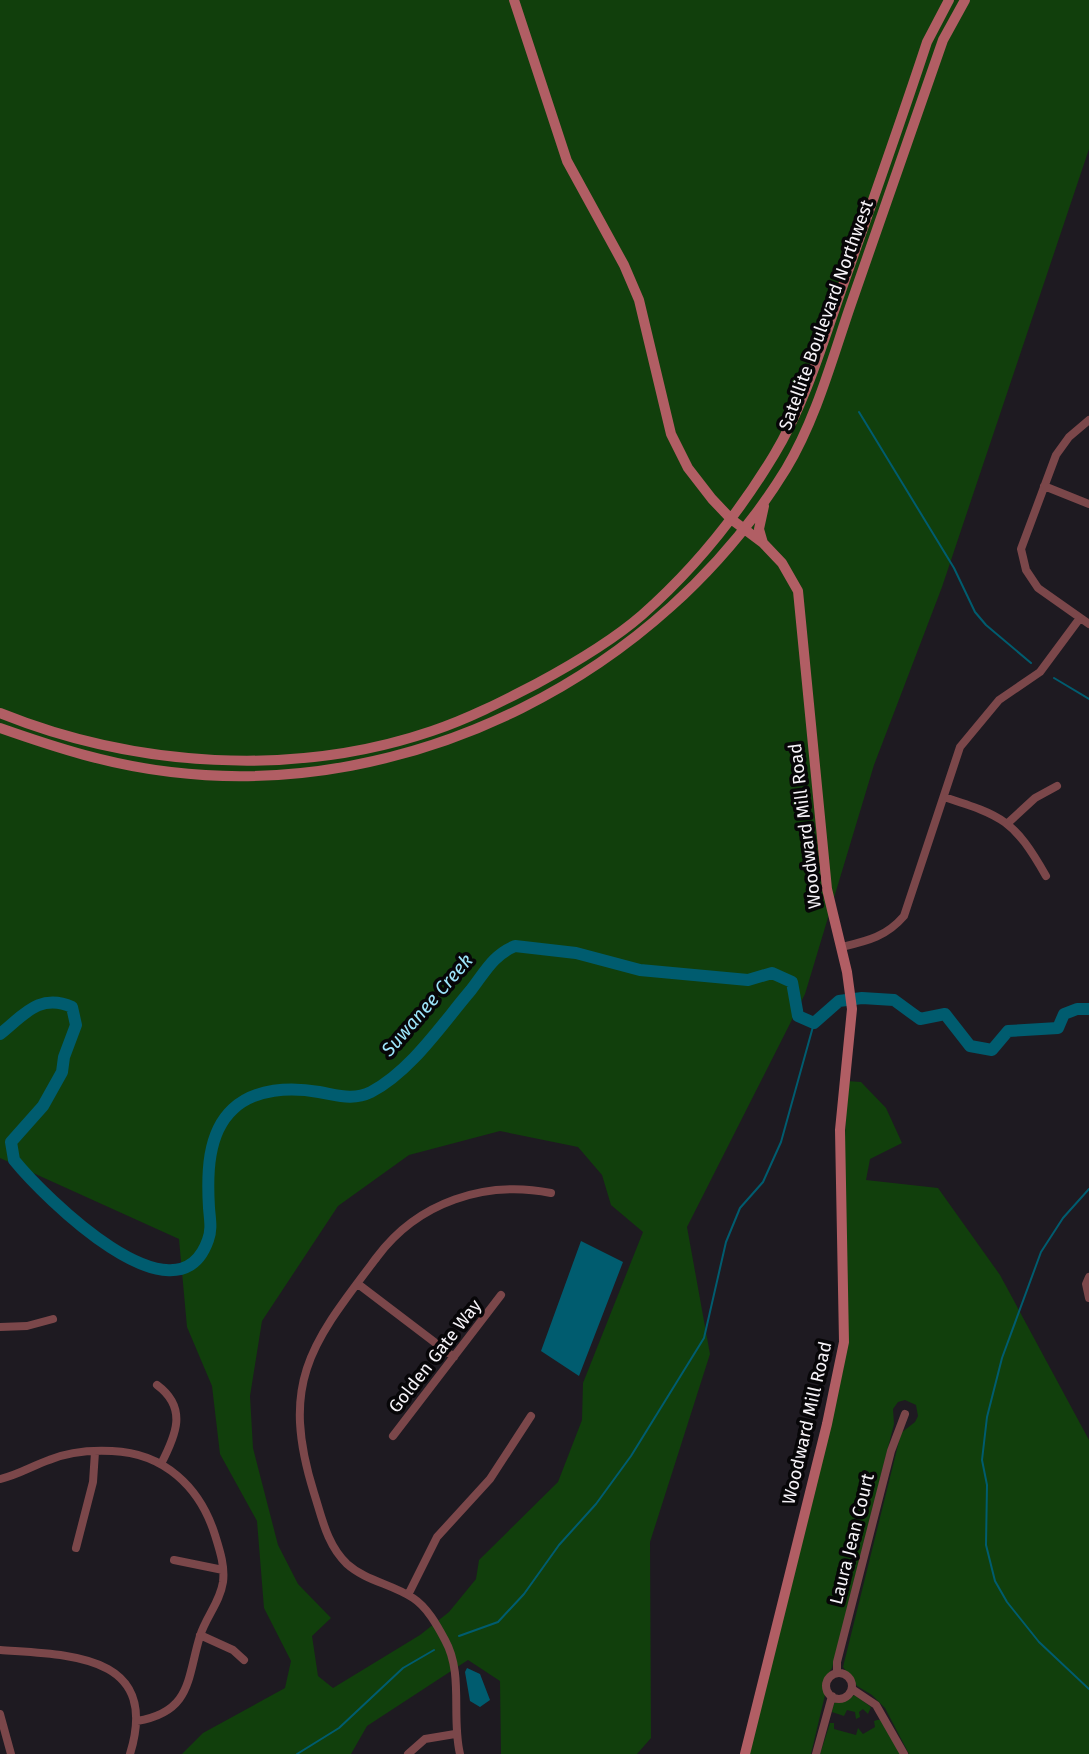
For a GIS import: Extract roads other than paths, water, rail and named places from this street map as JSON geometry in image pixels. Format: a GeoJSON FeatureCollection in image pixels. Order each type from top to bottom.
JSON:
{"type":"FeatureCollection","features":[{"type":"Feature","properties":{"kind":"main road","name":"Woodward Mill Road"},"geometry":{"type":"LineString","coordinates":[[514,0],[567,160],[624,265],[639,300],[671,433],[688,468],[712,499],[782,563],[798,591],[827,890],[842,947],[852,1009],[840,1130],[845,1304],[843,1356],[745,1754]]}},
{"type":"Feature","properties":{"kind":"main road","name":"Satellite Boulevard Northwest"},"geometry":{"type":"LineString","coordinates":[[0,713],[47,732],[123,750],[217,761],[328,756],[431,732],[500,703],[577,662],[642,615],[731,519],[775,454],[804,397],[927,41],[947,0]]}},
{"type":"Feature","properties":{"kind":"main road","name":"Satellite Boulevard Northwest"},"geometry":{"type":"LineString","coordinates":[[0,728],[85,758],[173,772],[261,776],[350,766],[437,744],[515,713],[585,674],[653,623],[696,582],[743,528],[786,468],[814,409],[943,40],[965,0]]}},
{"type":"Feature","properties":{"kind":"main road"},"geometry":{"type":"LineString","coordinates":[[712,499],[728,506],[753,486]]}},
{"type":"Feature","properties":{"kind":"main road"},"geometry":{"type":"LineString","coordinates":[[696,582],[738,544],[749,540],[763,543],[759,529],[760,515],[769,492]]}},
{"type":"Feature","properties":{"kind":"main road"},"geometry":{"type":"LineString","coordinates":[[710,542],[718,522],[712,499]]}},
{"type":"Feature","properties":{"kind":"street"},"geometry":{"type":"LineString","coordinates":[[1089,420],[1069,437],[1056,455],[1021,549],[1026,570],[1038,588],[1089,624]]}},
{"type":"Feature","properties":{"kind":"street"},"geometry":{"type":"LineString","coordinates":[[1044,486],[1089,504]]}},
{"type":"Feature","properties":{"kind":"street"},"geometry":{"type":"LineString","coordinates":[[842,947],[878,938],[893,929],[904,916],[960,747],[977,723],[999,700],[1040,672],[1080,618]]}},
{"type":"Feature","properties":{"kind":"street"},"geometry":{"type":"LineString","coordinates":[[1009,822],[1035,798],[1057,786]]}},
{"type":"Feature","properties":{"kind":"street"},"geometry":{"type":"LineString","coordinates":[[944,797],[1009,822],[1029,847],[1046,876]]}},
{"type":"Feature","properties":{"kind":"street"},"geometry":{"type":"LineString","coordinates":[[460,1754],[455,1734],[452,1657],[424,1608],[408,1595],[359,1573],[337,1552],[327,1534],[301,1450],[299,1405],[308,1361],[327,1323],[397,1234],[435,1207],[469,1194],[516,1188],[551,1193]]}},
{"type":"Feature","properties":{"kind":"street"},"geometry":{"type":"LineString","coordinates":[[1089,1277],[1086,1284],[1089,1298]]}},
{"type":"Feature","properties":{"kind":"street"},"geometry":{"type":"LineString","coordinates":[[358,1284],[454,1357]]}},
{"type":"Feature","properties":{"kind":"street","name":"Golden Gate Way"},"geometry":{"type":"LineString","coordinates":[[393,1436],[501,1295]]}},
{"type":"Feature","properties":{"kind":"street"},"geometry":{"type":"LineString","coordinates":[[0,1327],[27,1326],[53,1319]]}},
{"type":"Feature","properties":{"kind":"street"},"geometry":{"type":"LineString","coordinates":[[157,1385],[173,1401],[178,1421],[176,1435],[161,1464]]}},
{"type":"Feature","properties":{"kind":"street","name":"Laura Jean Court"},"geometry":{"type":"LineString","coordinates":[[816,1754],[832,1696],[827,1682],[838,1673],[838,1658],[886,1470],[905,1414]]}},
{"type":"Feature","properties":{"kind":"street"},"geometry":{"type":"LineString","coordinates":[[408,1595],[437,1537],[494,1474],[531,1416]]}},
{"type":"Feature","properties":{"kind":"street"},"geometry":{"type":"LineString","coordinates":[[76,1548],[93,1482],[95,1452]]}},
{"type":"Feature","properties":{"kind":"street"},"geometry":{"type":"LineString","coordinates":[[0,1479],[55,1458],[95,1452],[129,1453],[161,1464],[182,1479],[201,1502],[211,1523],[223,1570],[219,1595],[200,1635],[190,1682],[184,1694],[163,1712],[137,1721]]}},
{"type":"Feature","properties":{"kind":"street"},"geometry":{"type":"LineString","coordinates":[[174,1560],[223,1570]]}},
{"type":"Feature","properties":{"kind":"street"},"geometry":{"type":"LineString","coordinates":[[200,1635],[233,1650],[244,1660]]}},
{"type":"Feature","properties":{"kind":"street"},"geometry":{"type":"LineString","coordinates":[[0,1650],[75,1655],[100,1663],[125,1686],[137,1721],[130,1754]]}},
{"type":"Feature","properties":{"kind":"street"},"geometry":{"type":"LineString","coordinates":[[838,1673],[848,1676],[852,1689],[876,1705],[904,1754]]}},
{"type":"Feature","properties":{"kind":"street"},"geometry":{"type":"LineString","coordinates":[[832,1696],[845,1697],[852,1689]]}},
{"type":"Feature","properties":{"kind":"street"},"geometry":{"type":"LineString","coordinates":[[0,1714],[11,1754]]}},
{"type":"Feature","properties":{"kind":"street"},"geometry":{"type":"LineString","coordinates":[[408,1754],[425,1738],[455,1734]]}},
{"type":"Feature","properties":{"kind":"water"},"geometry":{"type":"Polygon","coordinates":[[[581,1241],[623,1262],[579,1376],[541,1351],[581,1241]]]}},
{"type":"Feature","properties":{"kind":"water"},"geometry":{"type":"Polygon","coordinates":[[[467,1668],[480,1674],[490,1700],[480,1707],[470,1701],[465,1672],[467,1668]]]}},
{"type":"Feature","properties":{"kind":"waterway"},"geometry":{"type":"LineString","coordinates":[[859,412],[954,568],[975,612],[986,625],[1031,663]]}},
{"type":"Feature","properties":{"kind":"waterway"},"geometry":{"type":"LineString","coordinates":[[1054,678],[1089,699]]}},
{"type":"Feature","properties":{"kind":"waterway","name":"Suwanee Creek"},"geometry":{"type":"LineString","coordinates":[[0,1034],[41,1004],[50,1002],[72,1007],[76,1025],[64,1057],[62,1072],[43,1106],[11,1142],[14,1160],[80,1225],[141,1264],[169,1270],[192,1264],[208,1240],[210,1155],[218,1130],[233,1109],[252,1097],[274,1091],[308,1090],[351,1097],[371,1092],[386,1083],[413,1059],[490,965],[501,954],[515,946],[576,953],[640,970],[748,980],[772,973],[792,982],[798,1016],[814,1023],[839,1001],[862,998],[894,1000],[920,1019],[945,1014],[970,1046],[992,1050],[1008,1031],[1058,1028],[1064,1014],[1077,1009],[1089,1009]]}},
{"type":"Feature","properties":{"kind":"waterway"},"geometry":{"type":"LineString","coordinates":[[459,1636],[498,1622],[524,1594],[559,1545],[596,1504],[631,1456],[704,1338],[726,1242],[740,1208],[763,1182],[781,1142],[814,1023]]}},
{"type":"Feature","properties":{"kind":"waterway"},"geometry":{"type":"LineString","coordinates":[[1089,1189],[1063,1218],[1041,1252],[1002,1358],[987,1417],[982,1460],[987,1485],[986,1545],[995,1581],[1007,1602],[1039,1642],[1089,1689]]}},
{"type":"Feature","properties":{"kind":"waterway"},"geometry":{"type":"LineString","coordinates":[[297,1754],[339,1728],[403,1668],[434,1650]]}}]}
